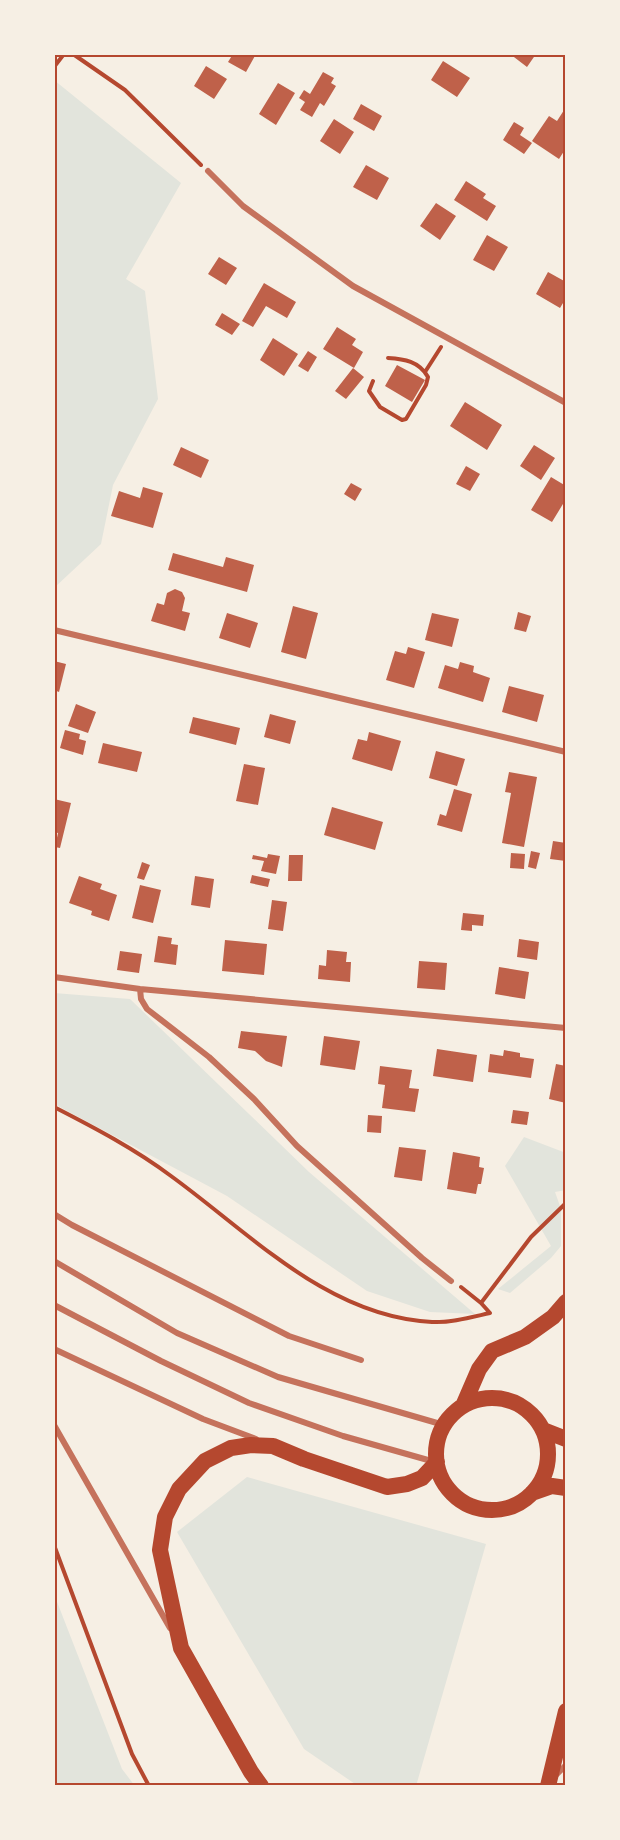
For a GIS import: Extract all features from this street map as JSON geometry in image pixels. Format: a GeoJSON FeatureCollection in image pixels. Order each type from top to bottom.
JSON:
{"type":"FeatureCollection","features":[{"type":"Feature","properties":{"kind":"highway"},"geometry":{"type":"LineString","coordinates":[[463,1406],[479,1369],[492,1351],[525,1337],[553,1317],[566,1302]]}},
{"type":"Feature","properties":{"kind":"highway"},"geometry":{"type":"LineString","coordinates":[[488,1398],[515,1402],[527,1409],[543,1430],[548,1457],[543,1476],[532,1493],[521,1502],[509,1507],[482,1509],[457,1497],[444,1481],[437,1462],[436,1450],[444,1425],[463,1406],[475,1400],[488,1398]]}},
{"type":"Feature","properties":{"kind":"highway"},"geometry":{"type":"LineString","coordinates":[[543,1430],[566,1439]]}},
{"type":"Feature","properties":{"kind":"highway"},"geometry":{"type":"LineString","coordinates":[[261,1786],[181,1648],[160,1550],[165,1517],[179,1489],[205,1461],[231,1448],[251,1444],[273,1446],[387,1487],[422,1479],[437,1462]]}},
{"type":"Feature","properties":{"kind":"highway"},"geometry":{"type":"LineString","coordinates":[[532,1493],[552,1486],[566,1488]]}},
{"type":"Feature","properties":{"kind":"highway"},"geometry":{"type":"LineString","coordinates":[[547,1786],[566,1711]]}},
{"type":"Feature","properties":{"kind":"street"},"geometry":{"type":"LineString","coordinates":[[208,171],[243,206],[353,286],[566,403]]}},
{"type":"Feature","properties":{"kind":"street"},"geometry":{"type":"LineString","coordinates":[[54,630],[566,752]]}},
{"type":"Feature","properties":{"kind":"street"},"geometry":{"type":"LineString","coordinates":[[54,977],[140,989],[566,1029]]}},
{"type":"Feature","properties":{"kind":"street"},"geometry":{"type":"LineString","coordinates":[[140,989],[141,999],[147,1009],[209,1057],[254,1099],[297,1146],[422,1258],[452,1281]]}},
{"type":"Feature","properties":{"kind":"street"},"geometry":{"type":"LineString","coordinates":[[54,1214],[289,1336],[361,1360]]}},
{"type":"Feature","properties":{"kind":"street"},"geometry":{"type":"LineString","coordinates":[[54,1261],[177,1333],[278,1377],[444,1425]]}},
{"type":"Feature","properties":{"kind":"street"},"geometry":{"type":"LineString","coordinates":[[54,1305],[161,1361],[249,1403],[343,1436],[437,1462]]}},
{"type":"Feature","properties":{"kind":"street"},"geometry":{"type":"LineString","coordinates":[[54,1348],[193,1414],[273,1446]]}},
{"type":"Feature","properties":{"kind":"street"},"geometry":{"type":"LineString","coordinates":[[54,1425],[181,1648]]}},
{"type":"Feature","properties":{"kind":"street"},"geometry":{"type":"LineString","coordinates":[[547,1786],[566,1765]]}},
{"type":"Feature","properties":{"kind":"path"},"geometry":{"type":"LineString","coordinates":[[54,67],[64,54]]}},
{"type":"Feature","properties":{"kind":"path"},"geometry":{"type":"LineString","coordinates":[[73,54],[125,90],[208,171]]}},
{"type":"Feature","properties":{"kind":"path"},"geometry":{"type":"LineString","coordinates":[[425,372],[446,338]]}},
{"type":"Feature","properties":{"kind":"path"},"geometry":{"type":"LineString","coordinates":[[373,381],[369,391],[380,407],[402,420],[406,419],[429,379],[425,372],[405,359],[388,358]]}},
{"type":"Feature","properties":{"kind":"path"},"geometry":{"type":"LineString","coordinates":[[54,1107],[139,1154],[173,1177],[291,1267],[325,1289],[361,1306],[394,1317],[434,1323],[490,1313],[481,1303],[452,1281]]}},
{"type":"Feature","properties":{"kind":"path"},"geometry":{"type":"LineString","coordinates":[[481,1303],[531,1237],[566,1203]]}},
{"type":"Feature","properties":{"kind":"path"},"geometry":{"type":"LineString","coordinates":[[54,1545],[132,1754],[148,1786]]}},
{"type":"Feature","properties":{"kind":"shaded area"},"geometry":{"type":"Polygon","coordinates":[[[54,80],[181,183],[126,279],[145,291],[158,399],[113,485],[101,544],[54,588],[54,80]]]}},
{"type":"Feature","properties":{"kind":"shaded area"},"geometry":{"type":"Polygon","coordinates":[[[54,993],[130,999],[309,1172],[475,1314],[430,1312],[367,1291],[227,1196],[54,1104],[54,993]]]}},
{"type":"Feature","properties":{"kind":"shaded area"},"geometry":{"type":"Polygon","coordinates":[[[524,1137],[566,1153],[566,1190],[555,1192],[561,1209],[561,1246],[551,1258],[510,1293],[498,1289],[551,1246],[505,1166],[524,1137]]]}},
{"type":"Feature","properties":{"kind":"shaded area"},"geometry":{"type":"Polygon","coordinates":[[[247,1477],[486,1544],[416,1786],[358,1786],[304,1749],[177,1532],[247,1477]]]}},
{"type":"Feature","properties":{"kind":"shaded area"},"geometry":{"type":"Polygon","coordinates":[[[54,1594],[122,1769],[135,1786],[54,1786],[54,1594]]]}},
{"type":"Feature","properties":{"kind":"building"},"geometry":{"type":"Polygon","coordinates":[[[233,54],[256,54],[246,72],[228,62],[233,54]]]}},
{"type":"Feature","properties":{"kind":"building"},"geometry":{"type":"Polygon","coordinates":[[[510,54],[536,54],[527,67],[510,54]]]}},
{"type":"Feature","properties":{"kind":"building"},"geometry":{"type":"Polygon","coordinates":[[[443,61],[470,78],[457,97],[431,80],[443,61]]]}},
{"type":"Feature","properties":{"kind":"building"},"geometry":{"type":"Polygon","coordinates":[[[206,66],[227,79],[214,99],[194,86],[206,66]]]}},
{"type":"Feature","properties":{"kind":"building"},"geometry":{"type":"Polygon","coordinates":[[[323,72],[334,78],[331,83],[336,86],[324,106],[320,103],[312,117],[300,110],[305,102],[299,98],[304,90],[310,94],[323,72]]]}},
{"type":"Feature","properties":{"kind":"building"},"geometry":{"type":"Polygon","coordinates":[[[278,83],[295,93],[276,125],[259,114],[278,83]]]}},
{"type":"Feature","properties":{"kind":"building"},"geometry":{"type":"Polygon","coordinates":[[[361,104],[382,116],[374,131],[353,119],[361,104]]]}},
{"type":"Feature","properties":{"kind":"building"},"geometry":{"type":"Polygon","coordinates":[[[566,107],[566,148],[559,159],[532,141],[549,116],[557,121],[566,107]]]}},
{"type":"Feature","properties":{"kind":"building"},"geometry":{"type":"Polygon","coordinates":[[[334,119],[354,132],[340,154],[320,141],[334,119]]]}},
{"type":"Feature","properties":{"kind":"building"},"geometry":{"type":"Polygon","coordinates":[[[514,122],[524,128],[520,135],[532,143],[524,154],[503,140],[514,122]]]}},
{"type":"Feature","properties":{"kind":"building"},"geometry":{"type":"Polygon","coordinates":[[[366,165],[389,178],[377,200],[353,187],[366,165]]]}},
{"type":"Feature","properties":{"kind":"building"},"geometry":{"type":"Polygon","coordinates":[[[466,181],[486,194],[483,198],[496,206],[487,221],[454,200],[466,181]]]}},
{"type":"Feature","properties":{"kind":"building"},"geometry":{"type":"Polygon","coordinates":[[[436,203],[456,216],[440,240],[420,226],[436,203]]]}},
{"type":"Feature","properties":{"kind":"building"},"geometry":{"type":"Polygon","coordinates":[[[487,235],[508,247],[494,271],[473,260],[487,235]]]}},
{"type":"Feature","properties":{"kind":"building"},"geometry":{"type":"Polygon","coordinates":[[[219,257],[237,268],[226,285],[208,274],[219,257]]]}},
{"type":"Feature","properties":{"kind":"building"},"geometry":{"type":"Polygon","coordinates":[[[548,272],[566,282],[566,298],[560,308],[536,294],[548,272]]]}},
{"type":"Feature","properties":{"kind":"building"},"geometry":{"type":"Polygon","coordinates":[[[264,283],[296,302],[287,318],[266,306],[253,327],[242,321],[264,283]]]}},
{"type":"Feature","properties":{"kind":"building"},"geometry":{"type":"Polygon","coordinates":[[[222,313],[240,324],[232,335],[215,325],[222,313]]]}},
{"type":"Feature","properties":{"kind":"building"},"geometry":{"type":"Polygon","coordinates":[[[337,327],[356,339],[352,345],[363,352],[354,368],[323,349],[337,327]]]}},
{"type":"Feature","properties":{"kind":"building"},"geometry":{"type":"Polygon","coordinates":[[[273,338],[298,354],[284,376],[260,360],[273,338]]]}},
{"type":"Feature","properties":{"kind":"building"},"geometry":{"type":"Polygon","coordinates":[[[308,351],[317,357],[308,372],[298,366],[308,351]]]}},
{"type":"Feature","properties":{"kind":"building"},"geometry":{"type":"Polygon","coordinates":[[[397,365],[425,380],[412,402],[385,386],[397,365]]]}},
{"type":"Feature","properties":{"kind":"building"},"geometry":{"type":"Polygon","coordinates":[[[353,368],[364,377],[346,399],[335,391],[353,368]]]}},
{"type":"Feature","properties":{"kind":"building"},"geometry":{"type":"Polygon","coordinates":[[[465,402],[502,425],[487,450],[450,426],[465,402]]]}},
{"type":"Feature","properties":{"kind":"building"},"geometry":{"type":"Polygon","coordinates":[[[534,445],[555,458],[541,480],[520,466],[534,445]]]}},
{"type":"Feature","properties":{"kind":"building"},"geometry":{"type":"Polygon","coordinates":[[[181,447],[209,460],[201,478],[173,465],[181,447]]]}},
{"type":"Feature","properties":{"kind":"building"},"geometry":{"type":"Polygon","coordinates":[[[466,466],[480,474],[470,491],[456,484],[466,466]]]}},
{"type":"Feature","properties":{"kind":"building"},"geometry":{"type":"Polygon","coordinates":[[[551,477],[566,486],[566,499],[552,522],[531,510],[551,477]]]}},
{"type":"Feature","properties":{"kind":"building"},"geometry":{"type":"Polygon","coordinates":[[[351,483],[362,489],[355,501],[344,494],[351,483]]]}},
{"type":"Feature","properties":{"kind":"building"},"geometry":{"type":"Polygon","coordinates":[[[143,487],[163,493],[153,528],[111,516],[119,491],[140,498],[143,487]]]}},
{"type":"Feature","properties":{"kind":"building"},"geometry":{"type":"Polygon","coordinates":[[[173,553],[223,567],[226,557],[254,565],[247,592],[168,570],[173,553]]]}},
{"type":"Feature","properties":{"kind":"building"},"geometry":{"type":"Polygon","coordinates":[[[175,589],[182,592],[185,598],[182,611],[190,613],[185,631],[151,621],[157,603],[164,605],[167,593],[175,589]]]}},
{"type":"Feature","properties":{"kind":"building"},"geometry":{"type":"Polygon","coordinates":[[[293,606],[318,613],[306,659],[281,652],[293,606]]]}},
{"type":"Feature","properties":{"kind":"building"},"geometry":{"type":"Polygon","coordinates":[[[518,612],[531,616],[526,632],[514,629],[518,612]]]}},
{"type":"Feature","properties":{"kind":"building"},"geometry":{"type":"Polygon","coordinates":[[[227,613],[258,623],[250,648],[219,638],[227,613]]]}},
{"type":"Feature","properties":{"kind":"building"},"geometry":{"type":"Polygon","coordinates":[[[432,613],[459,619],[452,647],[425,640],[432,613]]]}},
{"type":"Feature","properties":{"kind":"building"},"geometry":{"type":"Polygon","coordinates":[[[408,647],[425,652],[414,688],[386,680],[395,651],[406,654],[408,647]]]}},
{"type":"Feature","properties":{"kind":"building"},"geometry":{"type":"Polygon","coordinates":[[[54,661],[66,664],[59,692],[54,690],[54,661]]]}},
{"type":"Feature","properties":{"kind":"building"},"geometry":{"type":"Polygon","coordinates":[[[460,662],[474,666],[473,672],[490,678],[483,702],[438,688],[445,665],[458,669],[460,662]]]}},
{"type":"Feature","properties":{"kind":"building"},"geometry":{"type":"Polygon","coordinates":[[[509,686],[544,695],[537,722],[502,712],[509,686]]]}},
{"type":"Feature","properties":{"kind":"building"},"geometry":{"type":"Polygon","coordinates":[[[76,704],[96,712],[88,733],[68,726],[76,704]]]}},
{"type":"Feature","properties":{"kind":"building"},"geometry":{"type":"Polygon","coordinates":[[[270,714],[296,721],[290,744],[264,737],[270,714]]]}},
{"type":"Feature","properties":{"kind":"building"},"geometry":{"type":"Polygon","coordinates":[[[193,717],[240,728],[236,745],[189,733],[193,717]]]}},
{"type":"Feature","properties":{"kind":"building"},"geometry":{"type":"Polygon","coordinates":[[[65,730],[80,734],[79,739],[86,741],[83,755],[60,748],[65,730]]]}},
{"type":"Feature","properties":{"kind":"building"},"geometry":{"type":"Polygon","coordinates":[[[369,732],[401,741],[392,771],[352,759],[358,739],[367,741],[369,732]]]}},
{"type":"Feature","properties":{"kind":"building"},"geometry":{"type":"Polygon","coordinates":[[[103,743],[142,752],[137,772],[98,763],[103,743]]]}},
{"type":"Feature","properties":{"kind":"building"},"geometry":{"type":"Polygon","coordinates":[[[436,751],[465,759],[457,786],[429,778],[436,751]]]}},
{"type":"Feature","properties":{"kind":"building"},"geometry":{"type":"Polygon","coordinates":[[[244,764],[265,768],[258,805],[236,801],[244,764]]]}},
{"type":"Feature","properties":{"kind":"building"},"geometry":{"type":"Polygon","coordinates":[[[509,772],[537,777],[524,847],[502,843],[511,793],[505,792],[509,772]]]}},
{"type":"Feature","properties":{"kind":"building"},"geometry":{"type":"Polygon","coordinates":[[[454,789],[472,794],[462,832],[437,825],[440,814],[446,816],[454,789]]]}},
{"type":"Feature","properties":{"kind":"building"},"geometry":{"type":"Polygon","coordinates":[[[54,799],[71,803],[60,848],[55,847],[58,833],[54,832],[54,799]]]}},
{"type":"Feature","properties":{"kind":"building"},"geometry":{"type":"Polygon","coordinates":[[[332,807],[383,822],[375,850],[324,835],[332,807]]]}},
{"type":"Feature","properties":{"kind":"building"},"geometry":{"type":"Polygon","coordinates":[[[553,841],[566,843],[566,861],[550,859],[553,841]]]}},
{"type":"Feature","properties":{"kind":"building"},"geometry":{"type":"Polygon","coordinates":[[[531,851],[540,853],[536,869],[528,867],[531,851]]]}},
{"type":"Feature","properties":{"kind":"building"},"geometry":{"type":"Polygon","coordinates":[[[511,853],[525,854],[524,869],[510,868],[511,853]]]}},
{"type":"Feature","properties":{"kind":"building"},"geometry":{"type":"Polygon","coordinates":[[[268,854],[280,856],[276,874],[261,871],[264,861],[252,859],[253,855],[267,858],[268,854]]]}},
{"type":"Feature","properties":{"kind":"building"},"geometry":{"type":"Polygon","coordinates":[[[289,855],[303,855],[302,881],[288,881],[289,855]]]}},
{"type":"Feature","properties":{"kind":"building"},"geometry":{"type":"Polygon","coordinates":[[[142,862],[150,865],[144,880],[137,878],[142,862]]]}},
{"type":"Feature","properties":{"kind":"building"},"geometry":{"type":"Polygon","coordinates":[[[252,875],[270,879],[268,887],[250,883],[252,875]]]}},
{"type":"Feature","properties":{"kind":"building"},"geometry":{"type":"Polygon","coordinates":[[[79,876],[102,884],[100,889],[117,895],[109,921],[91,915],[92,911],[69,903],[79,876]]]}},
{"type":"Feature","properties":{"kind":"building"},"geometry":{"type":"Polygon","coordinates":[[[195,876],[214,879],[210,908],[191,905],[195,876]]]}},
{"type":"Feature","properties":{"kind":"building"},"geometry":{"type":"Polygon","coordinates":[[[140,885],[161,890],[153,923],[132,918],[140,885]]]}},
{"type":"Feature","properties":{"kind":"building"},"geometry":{"type":"Polygon","coordinates":[[[272,900],[287,902],[283,931],[268,929],[272,900]]]}},
{"type":"Feature","properties":{"kind":"building"},"geometry":{"type":"Polygon","coordinates":[[[463,913],[484,915],[483,926],[472,925],[472,931],[461,930],[463,913]]]}},
{"type":"Feature","properties":{"kind":"building"},"geometry":{"type":"Polygon","coordinates":[[[158,936],[172,938],[171,944],[178,945],[176,965],[154,962],[158,936]]]}},
{"type":"Feature","properties":{"kind":"building"},"geometry":{"type":"Polygon","coordinates":[[[519,939],[539,942],[537,960],[517,957],[519,939]]]}},
{"type":"Feature","properties":{"kind":"building"},"geometry":{"type":"Polygon","coordinates":[[[225,940],[267,944],[264,975],[222,971],[225,940]]]}},
{"type":"Feature","properties":{"kind":"building"},"geometry":{"type":"Polygon","coordinates":[[[327,950],[347,952],[346,962],[351,962],[350,982],[318,979],[319,965],[326,966],[327,950]]]}},
{"type":"Feature","properties":{"kind":"building"},"geometry":{"type":"Polygon","coordinates":[[[120,951],[142,954],[139,973],[117,970],[120,951]]]}},
{"type":"Feature","properties":{"kind":"building"},"geometry":{"type":"Polygon","coordinates":[[[419,961],[447,963],[445,990],[417,988],[419,961]]]}},
{"type":"Feature","properties":{"kind":"building"},"geometry":{"type":"Polygon","coordinates":[[[499,967],[529,972],[525,999],[495,994],[499,967]]]}},
{"type":"Feature","properties":{"kind":"building"},"geometry":{"type":"Polygon","coordinates":[[[241,1031],[287,1036],[282,1067],[266,1061],[255,1051],[238,1048],[241,1031]]]}},
{"type":"Feature","properties":{"kind":"building"},"geometry":{"type":"Polygon","coordinates":[[[324,1036],[360,1041],[355,1070],[320,1065],[324,1036]]]}},
{"type":"Feature","properties":{"kind":"building"},"geometry":{"type":"Polygon","coordinates":[[[437,1049],[477,1055],[473,1082],[433,1076],[437,1049]]]}},
{"type":"Feature","properties":{"kind":"building"},"geometry":{"type":"Polygon","coordinates":[[[504,1050],[520,1053],[520,1057],[534,1059],[531,1078],[488,1072],[490,1054],[503,1056],[504,1050]]]}},
{"type":"Feature","properties":{"kind":"building"},"geometry":{"type":"Polygon","coordinates":[[[556,1064],[566,1066],[566,1103],[549,1099],[556,1064]]]}},
{"type":"Feature","properties":{"kind":"building"},"geometry":{"type":"Polygon","coordinates":[[[380,1066],[412,1070],[409,1088],[419,1089],[415,1112],[382,1108],[385,1085],[378,1084],[380,1066]]]}},
{"type":"Feature","properties":{"kind":"building"},"geometry":{"type":"Polygon","coordinates":[[[513,1110],[529,1112],[527,1125],[511,1123],[513,1110]]]}},
{"type":"Feature","properties":{"kind":"building"},"geometry":{"type":"Polygon","coordinates":[[[368,1115],[382,1116],[381,1133],[367,1132],[368,1115]]]}},
{"type":"Feature","properties":{"kind":"building"},"geometry":{"type":"Polygon","coordinates":[[[399,1147],[426,1150],[422,1181],[394,1177],[399,1147]]]}},
{"type":"Feature","properties":{"kind":"building"},"geometry":{"type":"Polygon","coordinates":[[[453,1152],[480,1157],[479,1167],[484,1168],[481,1184],[478,1184],[476,1194],[447,1189],[453,1152]]]}}]}
